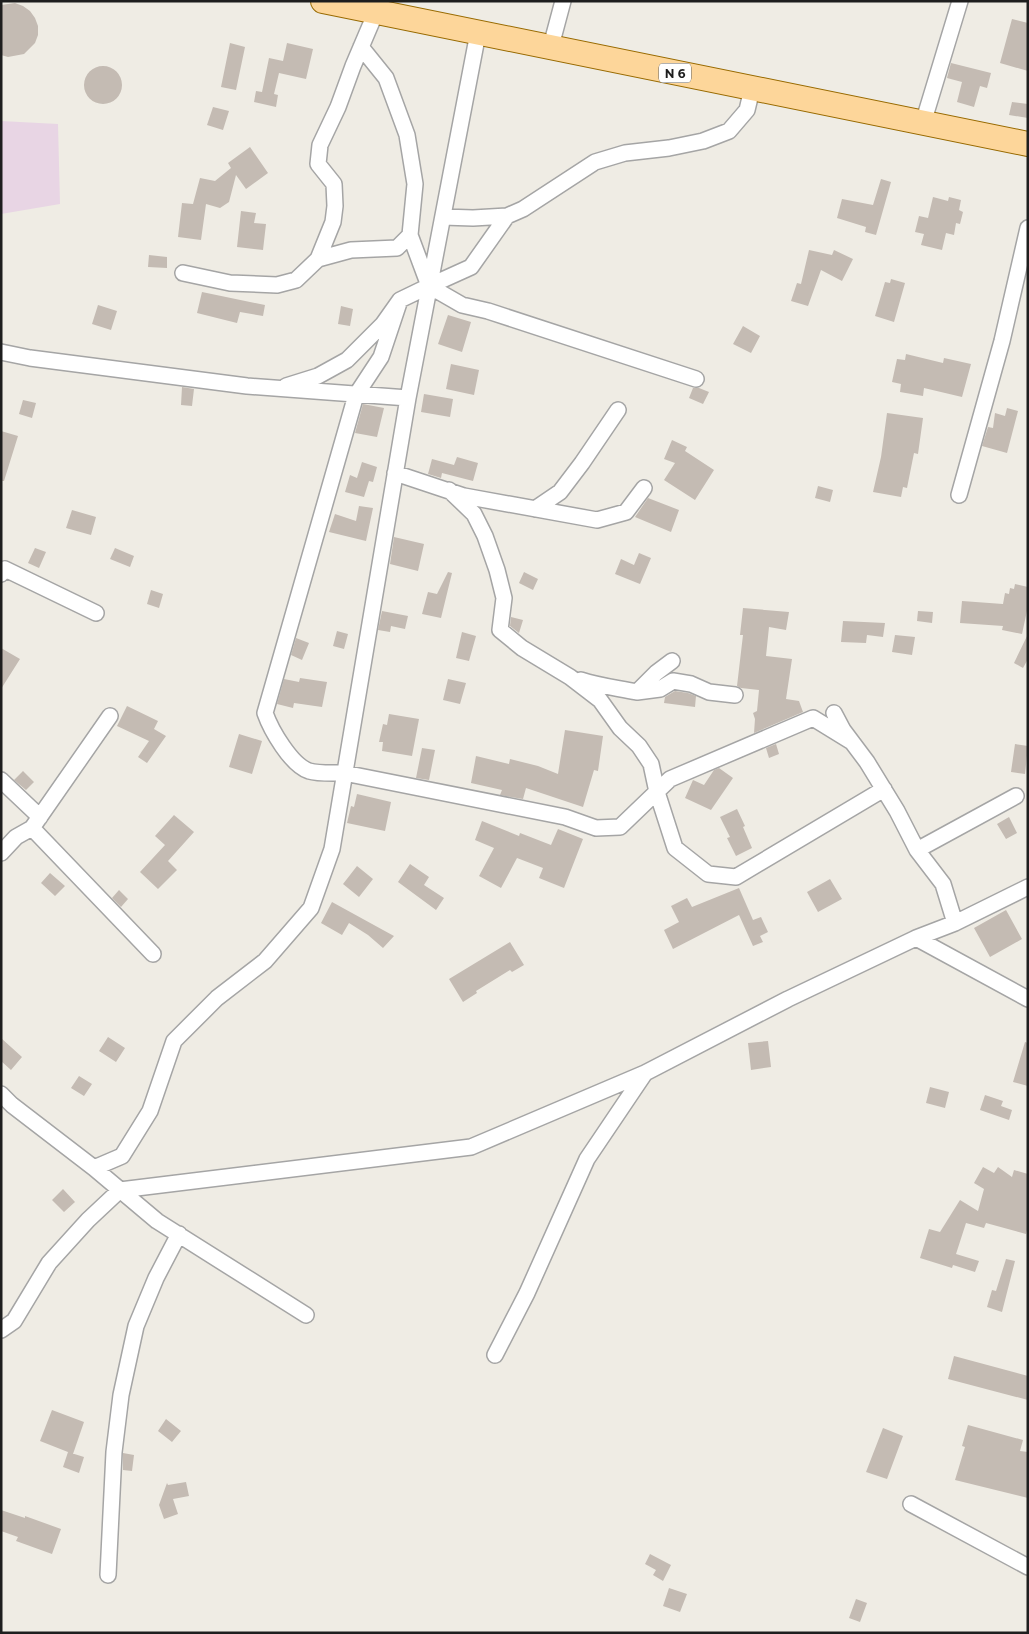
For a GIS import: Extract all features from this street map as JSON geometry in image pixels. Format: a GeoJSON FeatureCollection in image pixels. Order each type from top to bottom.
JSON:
{"type":"FeatureCollection","features":[{"type":"Feature","properties":{"kind":"main road","name":"N 6"},"geometry":{"type":"LineString","coordinates":[[323,1],[389,10],[478,33],[551,46],[752,89],[1028,144]]}},
{"type":"Feature","properties":{"kind":"street"},"geometry":{"type":"LineString","coordinates":[[551,46],[562,1]]}},
{"type":"Feature","properties":{"kind":"street"},"geometry":{"type":"LineString","coordinates":[[923,123],[960,1]]}},
{"type":"Feature","properties":{"kind":"street"},"geometry":{"type":"LineString","coordinates":[[183,273],[230,283],[277,285],[296,280],[318,259],[333,222],[335,206],[334,184],[318,164],[320,145],[338,107],[361,47],[389,10]]}},
{"type":"Feature","properties":{"kind":"street"},"geometry":{"type":"LineString","coordinates":[[94,1168],[122,1156],[150,1111],[174,1041],[217,998],[266,961],[311,908],[332,849],[408,398],[478,33]]}},
{"type":"Feature","properties":{"kind":"street"},"geometry":{"type":"LineString","coordinates":[[361,47],[386,78],[408,135],[415,184],[410,235],[429,286],[462,305],[488,311],[696,379]]}},
{"type":"Feature","properties":{"kind":"street"},"geometry":{"type":"LineString","coordinates":[[443,217],[508,216],[595,162],[625,153],[669,148],[703,141],[729,131],[746,110],[752,89]]}},
{"type":"Feature","properties":{"kind":"street"},"geometry":{"type":"LineString","coordinates":[[277,389],[318,376],[347,360],[383,324],[400,300],[471,267],[508,216]]}},
{"type":"Feature","properties":{"kind":"street"},"geometry":{"type":"LineString","coordinates":[[959,496],[1002,341],[1028,228]]}},
{"type":"Feature","properties":{"kind":"street"},"geometry":{"type":"LineString","coordinates":[[318,259],[351,250],[396,248],[410,235]]}},
{"type":"Feature","properties":{"kind":"street"},"geometry":{"type":"LineString","coordinates":[[400,300],[381,357],[356,395],[265,713],[270,729],[290,756],[308,771],[344,774],[565,817],[596,828],[620,827],[670,779],[813,718],[852,742]]}},
{"type":"Feature","properties":{"kind":"street"},"geometry":{"type":"LineString","coordinates":[[1,352],[30,358],[277,389],[408,398]]}},
{"type":"Feature","properties":{"kind":"street"},"geometry":{"type":"LineString","coordinates":[[535,509],[560,492],[618,410]]}},
{"type":"Feature","properties":{"kind":"street"},"geometry":{"type":"LineString","coordinates":[[395,473],[464,496],[598,520],[626,512],[644,488]]}},
{"type":"Feature","properties":{"kind":"street"},"geometry":{"type":"LineString","coordinates":[[448,490],[474,514],[485,536],[497,570],[504,598],[500,630],[522,648],[570,677],[600,700],[620,728],[639,746],[651,764],[657,792],[675,848],[708,874],[736,877],[884,789]]}},
{"type":"Feature","properties":{"kind":"street"},"geometry":{"type":"LineString","coordinates":[[1,574],[5,569],[96,613]]}},
{"type":"Feature","properties":{"kind":"street"},"geometry":{"type":"LineString","coordinates":[[637,692],[656,673],[672,661]]}},
{"type":"Feature","properties":{"kind":"street"},"geometry":{"type":"LineString","coordinates":[[570,677],[601,687],[621,688],[637,692],[660,689],[673,681],[691,684],[709,692],[735,695]]}},
{"type":"Feature","properties":{"kind":"street"},"geometry":{"type":"LineString","coordinates":[[834,713],[843,730],[884,789],[917,850],[943,884],[955,923]]}},
{"type":"Feature","properties":{"kind":"street"},"geometry":{"type":"LineString","coordinates":[[1,853],[16,837],[36,823],[110,716]]}},
{"type":"Feature","properties":{"kind":"street"},"geometry":{"type":"LineString","coordinates":[[1,780],[36,823],[152,954]]}},
{"type":"Feature","properties":{"kind":"street"},"geometry":{"type":"LineString","coordinates":[[917,850],[1016,796]]}},
{"type":"Feature","properties":{"kind":"street"},"geometry":{"type":"LineString","coordinates":[[1,1330],[14,1321],[49,1263],[88,1220],[120,1190],[471,1147],[645,1073],[788,999],[916,938],[955,923],[1028,887]]}},
{"type":"Feature","properties":{"kind":"street"},"geometry":{"type":"LineString","coordinates":[[916,938],[1028,999]]}},
{"type":"Feature","properties":{"kind":"street"},"geometry":{"type":"LineString","coordinates":[[495,1355],[527,1293],[587,1159],[645,1073]]}},
{"type":"Feature","properties":{"kind":"street"},"geometry":{"type":"LineString","coordinates":[[1,1094],[12,1105],[94,1168],[157,1221],[306,1315]]}},
{"type":"Feature","properties":{"kind":"street"},"geometry":{"type":"LineString","coordinates":[[108,1575],[114,1452],[121,1395],[136,1326],[156,1278],[179,1234]]}},
{"type":"Feature","properties":{"kind":"street"},"geometry":{"type":"LineString","coordinates":[[911,1504],[1028,1567]]}},
{"type":"Feature","properties":{"kind":"shaded area"},"geometry":{"type":"Polygon","coordinates":[[[1,121],[58,124],[60,204],[1,214],[1,121]]]}},
{"type":"Feature","properties":{"kind":"building"},"geometry":{"type":"Polygon","coordinates":[[[15,3],[30,11],[38,26],[38,35],[35,43],[24,54],[8,57],[1,55],[1,5],[15,3]]]}},
{"type":"Feature","properties":{"kind":"building"},"geometry":{"type":"Polygon","coordinates":[[[1012,19],[1028,23],[1028,71],[1000,63],[1012,19]]]}},
{"type":"Feature","properties":{"kind":"building"},"geometry":{"type":"Polygon","coordinates":[[[230,43],[245,47],[236,90],[221,87],[230,43]]]}},
{"type":"Feature","properties":{"kind":"building"},"geometry":{"type":"Polygon","coordinates":[[[287,43],[313,49],[306,79],[279,73],[274,94],[278,95],[276,107],[254,102],[256,91],[262,92],[269,58],[283,61],[287,43]]]}},
{"type":"Feature","properties":{"kind":"building"},"geometry":{"type":"Polygon","coordinates":[[[951,63],[991,73],[987,88],[980,86],[974,107],[957,102],[962,82],[947,78],[951,63]]]}},
{"type":"Feature","properties":{"kind":"building"},"geometry":{"type":"Polygon","coordinates":[[[103,66],[117,71],[122,85],[117,99],[103,104],[89,99],[84,85],[89,71],[103,66]]]}},
{"type":"Feature","properties":{"kind":"building"},"geometry":{"type":"Polygon","coordinates":[[[1012,102],[1028,104],[1028,118],[1009,115],[1012,102]]]}},
{"type":"Feature","properties":{"kind":"building"},"geometry":{"type":"Polygon","coordinates":[[[213,107],[229,111],[223,130],[207,125],[213,107]]]}},
{"type":"Feature","properties":{"kind":"building"},"geometry":{"type":"Polygon","coordinates":[[[250,147],[268,173],[246,189],[236,175],[229,202],[220,208],[206,204],[201,240],[178,237],[182,203],[193,204],[200,178],[215,181],[231,168],[228,163],[250,147]]]}},
{"type":"Feature","properties":{"kind":"building"},"geometry":{"type":"Polygon","coordinates":[[[881,179],[891,182],[876,235],[865,232],[866,227],[837,218],[842,199],[873,205],[881,179]]]}},
{"type":"Feature","properties":{"kind":"building"},"geometry":{"type":"Polygon","coordinates":[[[933,197],[948,201],[949,197],[961,200],[959,210],[963,212],[960,224],[956,223],[954,235],[946,233],[942,250],[921,245],[924,234],[915,232],[919,216],[928,218],[933,197]]]}},
{"type":"Feature","properties":{"kind":"building"},"geometry":{"type":"Polygon","coordinates":[[[241,211],[256,213],[254,223],[266,224],[263,250],[237,247],[241,211]]]}},
{"type":"Feature","properties":{"kind":"building"},"geometry":{"type":"Polygon","coordinates":[[[809,250],[832,255],[834,250],[853,259],[842,281],[821,270],[808,306],[791,301],[797,283],[801,284],[809,250]]]}},
{"type":"Feature","properties":{"kind":"building"},"geometry":{"type":"Polygon","coordinates":[[[149,255],[167,257],[167,268],[148,267],[149,255]]]}},
{"type":"Feature","properties":{"kind":"building"},"geometry":{"type":"Polygon","coordinates":[[[891,279],[905,283],[894,322],[875,316],[885,282],[890,283],[891,279]]]}},
{"type":"Feature","properties":{"kind":"building"},"geometry":{"type":"Polygon","coordinates":[[[202,292],[265,305],[263,316],[240,312],[237,323],[197,313],[202,292]]]}},
{"type":"Feature","properties":{"kind":"building"},"geometry":{"type":"Polygon","coordinates":[[[98,305],[117,311],[111,330],[92,324],[98,305]]]}},
{"type":"Feature","properties":{"kind":"building"},"geometry":{"type":"Polygon","coordinates":[[[341,306],[353,309],[350,326],[338,324],[341,306]]]}},
{"type":"Feature","properties":{"kind":"building"},"geometry":{"type":"Polygon","coordinates":[[[448,315],[471,322],[462,352],[438,344],[448,315]]]}},
{"type":"Feature","properties":{"kind":"building"},"geometry":{"type":"Polygon","coordinates":[[[743,326],[760,336],[751,353],[733,344],[743,326]]]}},
{"type":"Feature","properties":{"kind":"building"},"geometry":{"type":"Polygon","coordinates":[[[906,354],[943,363],[944,358],[971,364],[962,397],[924,388],[923,396],[900,392],[901,384],[892,382],[897,359],[905,360],[906,354]]]}},
{"type":"Feature","properties":{"kind":"building"},"geometry":{"type":"Polygon","coordinates":[[[451,364],[479,370],[474,395],[446,389],[451,364]]]}},
{"type":"Feature","properties":{"kind":"building"},"geometry":{"type":"Polygon","coordinates":[[[182,387],[194,389],[192,406],[181,405],[182,387]]]}},
{"type":"Feature","properties":{"kind":"building"},"geometry":{"type":"Polygon","coordinates":[[[693,388],[709,392],[703,404],[689,398],[693,388]]]}},
{"type":"Feature","properties":{"kind":"building"},"geometry":{"type":"Polygon","coordinates":[[[424,394],[453,399],[450,417],[421,412],[424,394]]]}},
{"type":"Feature","properties":{"kind":"building"},"geometry":{"type":"Polygon","coordinates":[[[23,400],[36,403],[32,418],[19,414],[23,400]]]}},
{"type":"Feature","properties":{"kind":"building"},"geometry":{"type":"Polygon","coordinates":[[[363,404],[384,408],[377,437],[355,433],[363,404]]]}},
{"type":"Feature","properties":{"kind":"building"},"geometry":{"type":"Polygon","coordinates":[[[1007,408],[1018,411],[1007,453],[982,446],[988,427],[993,428],[995,413],[1005,416],[1007,408]]]}},
{"type":"Feature","properties":{"kind":"building"},"geometry":{"type":"Polygon","coordinates":[[[887,413],[923,418],[918,454],[914,453],[907,488],[903,487],[901,497],[873,492],[881,457],[887,413]]]}},
{"type":"Feature","properties":{"kind":"building"},"geometry":{"type":"Polygon","coordinates":[[[1,431],[18,436],[4,481],[1,481],[1,431]]]}},
{"type":"Feature","properties":{"kind":"building"},"geometry":{"type":"Polygon","coordinates":[[[672,440],[687,447],[685,451],[714,470],[695,500],[664,480],[675,463],[664,459],[672,440]]]}},
{"type":"Feature","properties":{"kind":"building"},"geometry":{"type":"Polygon","coordinates":[[[457,457],[478,463],[473,481],[442,473],[441,478],[428,474],[432,459],[454,465],[457,457]]]}},
{"type":"Feature","properties":{"kind":"building"},"geometry":{"type":"Polygon","coordinates":[[[362,462],[377,467],[373,482],[369,481],[364,497],[345,492],[350,475],[357,478],[362,462]]]}},
{"type":"Feature","properties":{"kind":"building"},"geometry":{"type":"Polygon","coordinates":[[[818,486],[833,490],[830,502],[815,498],[818,486]]]}},
{"type":"Feature","properties":{"kind":"building"},"geometry":{"type":"Polygon","coordinates":[[[648,498],[679,510],[671,532],[635,517],[648,498]]]}},
{"type":"Feature","properties":{"kind":"building"},"geometry":{"type":"Polygon","coordinates":[[[359,506],[373,508],[366,541],[329,532],[335,514],[356,521],[359,506]]]}},
{"type":"Feature","properties":{"kind":"building"},"geometry":{"type":"Polygon","coordinates":[[[72,510],[96,517],[91,535],[66,528],[72,510]]]}},
{"type":"Feature","properties":{"kind":"building"},"geometry":{"type":"Polygon","coordinates":[[[394,537],[424,544],[418,571],[390,564],[394,537]]]}},
{"type":"Feature","properties":{"kind":"building"},"geometry":{"type":"Polygon","coordinates":[[[35,548],[46,552],[39,568],[28,563],[35,548]]]}},
{"type":"Feature","properties":{"kind":"building"},"geometry":{"type":"Polygon","coordinates":[[[115,548],[134,556],[130,567],[110,559],[115,548]]]}},
{"type":"Feature","properties":{"kind":"building"},"geometry":{"type":"Polygon","coordinates":[[[639,553],[651,558],[640,584],[615,574],[621,559],[634,565],[639,553]]]}},
{"type":"Feature","properties":{"kind":"building"},"geometry":{"type":"Polygon","coordinates":[[[448,572],[452,573],[441,618],[422,614],[428,592],[437,594],[448,572]]]}},
{"type":"Feature","properties":{"kind":"building"},"geometry":{"type":"Polygon","coordinates":[[[524,572],[538,579],[533,590],[519,583],[524,572]]]}},
{"type":"Feature","properties":{"kind":"building"},"geometry":{"type":"Polygon","coordinates":[[[1015,584],[1028,587],[1028,606],[1022,634],[1002,630],[1003,626],[960,623],[962,601],[1003,604],[1005,593],[1009,594],[1010,588],[1014,589],[1015,584]]]}},
{"type":"Feature","properties":{"kind":"building"},"geometry":{"type":"Polygon","coordinates":[[[151,590],[163,594],[159,608],[147,604],[151,590]]]}},
{"type":"Feature","properties":{"kind":"building"},"geometry":{"type":"Polygon","coordinates":[[[743,608],[789,612],[786,630],[769,627],[766,656],[792,659],[786,699],[799,701],[803,712],[754,733],[755,719],[753,713],[757,711],[759,690],[737,686],[743,635],[740,635],[743,608]]]}},
{"type":"Feature","properties":{"kind":"building"},"geometry":{"type":"Polygon","coordinates":[[[382,611],[408,616],[405,629],[391,626],[390,632],[378,630],[382,611]]]}},
{"type":"Feature","properties":{"kind":"building"},"geometry":{"type":"Polygon","coordinates":[[[918,611],[933,612],[932,623],[917,621],[918,611]]]}},
{"type":"Feature","properties":{"kind":"building"},"geometry":{"type":"Polygon","coordinates":[[[511,617],[523,620],[519,633],[510,626],[511,617]]]}},
{"type":"Feature","properties":{"kind":"building"},"geometry":{"type":"Polygon","coordinates":[[[843,621],[885,623],[883,637],[867,635],[866,643],[841,642],[843,621]]]}},
{"type":"Feature","properties":{"kind":"building"},"geometry":{"type":"Polygon","coordinates":[[[337,631],[348,634],[344,649],[333,646],[337,631]]]}},
{"type":"Feature","properties":{"kind":"building"},"geometry":{"type":"Polygon","coordinates":[[[462,632],[476,636],[469,661],[456,658],[462,632]]]}},
{"type":"Feature","properties":{"kind":"building"},"geometry":{"type":"Polygon","coordinates":[[[1028,634],[1028,659],[1023,668],[1014,663],[1028,634]]]}},
{"type":"Feature","properties":{"kind":"building"},"geometry":{"type":"Polygon","coordinates":[[[895,635],[915,637],[912,655],[892,652],[895,635]]]}},
{"type":"Feature","properties":{"kind":"building"},"geometry":{"type":"Polygon","coordinates":[[[296,638],[309,643],[302,660],[291,655],[296,638]]]}},
{"type":"Feature","properties":{"kind":"building"},"geometry":{"type":"Polygon","coordinates":[[[1,648],[20,659],[1,689],[1,648]]]}},
{"type":"Feature","properties":{"kind":"building"},"geometry":{"type":"Polygon","coordinates":[[[300,678],[327,682],[322,707],[294,703],[293,708],[277,704],[284,679],[299,682],[300,678]]]}},
{"type":"Feature","properties":{"kind":"building"},"geometry":{"type":"Polygon","coordinates":[[[448,679],[466,683],[460,704],[443,700],[448,679]]]}},
{"type":"Feature","properties":{"kind":"building"},"geometry":{"type":"Polygon","coordinates":[[[675,691],[696,696],[695,707],[664,703],[665,697],[675,691]]]}},
{"type":"Feature","properties":{"kind":"building"},"geometry":{"type":"Polygon","coordinates":[[[127,706],[158,721],[154,729],[166,736],[147,763],[138,757],[149,741],[117,726],[127,706]]]}},
{"type":"Feature","properties":{"kind":"building"},"geometry":{"type":"Polygon","coordinates":[[[389,714],[419,719],[412,756],[382,751],[383,742],[379,742],[383,724],[387,725],[389,714]]]}},
{"type":"Feature","properties":{"kind":"building"},"geometry":{"type":"Polygon","coordinates":[[[565,730],[603,736],[598,771],[594,770],[583,807],[526,788],[523,799],[500,795],[502,790],[471,783],[476,756],[509,764],[510,759],[538,766],[558,774],[565,730]]]}},
{"type":"Feature","properties":{"kind":"building"},"geometry":{"type":"Polygon","coordinates":[[[239,734],[262,741],[252,774],[229,767],[239,734]]]}},
{"type":"Feature","properties":{"kind":"building"},"geometry":{"type":"Polygon","coordinates":[[[776,744],[779,754],[769,758],[766,748],[776,744]]]}},
{"type":"Feature","properties":{"kind":"building"},"geometry":{"type":"Polygon","coordinates":[[[1015,744],[1028,746],[1025,774],[1011,772],[1015,744]]]}},
{"type":"Feature","properties":{"kind":"building"},"geometry":{"type":"Polygon","coordinates":[[[422,748],[435,750],[429,780],[416,778],[422,748]]]}},
{"type":"Feature","properties":{"kind":"building"},"geometry":{"type":"Polygon","coordinates":[[[719,768],[733,778],[711,810],[685,798],[693,780],[704,785],[714,770],[719,768]]]}},
{"type":"Feature","properties":{"kind":"building"},"geometry":{"type":"Polygon","coordinates":[[[23,771],[34,782],[26,790],[14,780],[23,771]]]}},
{"type":"Feature","properties":{"kind":"building"},"geometry":{"type":"Polygon","coordinates":[[[357,794],[391,802],[385,831],[347,823],[351,806],[354,807],[357,794]]]}},
{"type":"Feature","properties":{"kind":"building"},"geometry":{"type":"Polygon","coordinates":[[[737,809],[752,848],[736,856],[727,838],[730,837],[720,817],[737,809]]]}},
{"type":"Feature","properties":{"kind":"building"},"geometry":{"type":"Polygon","coordinates":[[[174,815],[194,832],[168,861],[177,870],[158,889],[140,872],[165,845],[155,836],[174,815]]]}},
{"type":"Feature","properties":{"kind":"building"},"geometry":{"type":"Polygon","coordinates":[[[1009,817],[1017,833],[1006,839],[997,824],[1009,817]]]}},
{"type":"Feature","properties":{"kind":"building"},"geometry":{"type":"Polygon","coordinates":[[[482,821],[519,836],[520,833],[551,845],[558,829],[583,839],[564,888],[539,878],[543,868],[517,858],[501,888],[479,876],[494,848],[475,840],[482,821]]]}},
{"type":"Feature","properties":{"kind":"building"},"geometry":{"type":"Polygon","coordinates":[[[410,864],[429,877],[424,885],[444,898],[436,910],[398,882],[410,864]]]}},
{"type":"Feature","properties":{"kind":"building"},"geometry":{"type":"Polygon","coordinates":[[[357,866],[373,879],[359,897],[343,884],[357,866]]]}},
{"type":"Feature","properties":{"kind":"building"},"geometry":{"type":"Polygon","coordinates":[[[50,873],[65,886],[55,896],[41,883],[50,873]]]}},
{"type":"Feature","properties":{"kind":"building"},"geometry":{"type":"Polygon","coordinates":[[[830,879],[842,899],[818,912],[807,892],[830,879]]]}},
{"type":"Feature","properties":{"kind":"building"},"geometry":{"type":"Polygon","coordinates":[[[739,888],[753,920],[761,917],[768,932],[760,936],[763,942],[753,946],[739,915],[673,949],[664,930],[679,922],[671,906],[687,898],[692,907],[739,888]]]}},
{"type":"Feature","properties":{"kind":"building"},"geometry":{"type":"Polygon","coordinates":[[[119,890],[128,899],[121,907],[112,898],[119,890]]]}},
{"type":"Feature","properties":{"kind":"building"},"geometry":{"type":"Polygon","coordinates":[[[332,902],[394,936],[383,948],[368,935],[349,923],[342,935],[321,923],[332,902]]]}},
{"type":"Feature","properties":{"kind":"building"},"geometry":{"type":"Polygon","coordinates":[[[1006,910],[1022,939],[990,957],[974,928],[1006,910]]]}},
{"type":"Feature","properties":{"kind":"building"},"geometry":{"type":"Polygon","coordinates":[[[510,942],[524,965],[512,972],[510,970],[476,991],[477,993],[463,1002],[449,979],[510,942]]]}},
{"type":"Feature","properties":{"kind":"building"},"geometry":{"type":"Polygon","coordinates":[[[108,1037],[125,1048],[116,1062],[99,1051],[108,1037]]]}},
{"type":"Feature","properties":{"kind":"building"},"geometry":{"type":"Polygon","coordinates":[[[1,1038],[22,1057],[11,1070],[1,1061],[1,1038]]]}},
{"type":"Feature","properties":{"kind":"building"},"geometry":{"type":"Polygon","coordinates":[[[768,1041],[771,1067],[751,1070],[748,1043],[768,1041]]]}},
{"type":"Feature","properties":{"kind":"building"},"geometry":{"type":"Polygon","coordinates":[[[1025,1042],[1028,1043],[1028,1086],[1013,1082],[1025,1042]]]}},
{"type":"Feature","properties":{"kind":"building"},"geometry":{"type":"Polygon","coordinates":[[[79,1076],[92,1084],[84,1096],[71,1088],[79,1076]]]}},
{"type":"Feature","properties":{"kind":"building"},"geometry":{"type":"Polygon","coordinates":[[[930,1087],[949,1092],[945,1108],[926,1103],[930,1087]]]}},
{"type":"Feature","properties":{"kind":"building"},"geometry":{"type":"Polygon","coordinates":[[[985,1095],[1003,1101],[1001,1106],[1012,1110],[1009,1120],[980,1110],[985,1095]]]}},
{"type":"Feature","properties":{"kind":"building"},"geometry":{"type":"Polygon","coordinates":[[[983,1167],[994,1173],[998,1167],[1012,1177],[1014,1170],[1028,1174],[1028,1226],[1026,1234],[986,1223],[984,1228],[966,1223],[956,1254],[979,1261],[975,1272],[953,1265],[952,1268],[920,1258],[929,1229],[940,1232],[960,1200],[978,1211],[984,1189],[974,1183],[983,1167]]]}},
{"type":"Feature","properties":{"kind":"building"},"geometry":{"type":"Polygon","coordinates":[[[63,1189],[75,1202],[64,1212],[52,1200],[63,1189]]]}},
{"type":"Feature","properties":{"kind":"building"},"geometry":{"type":"Polygon","coordinates":[[[1006,1259],[1015,1261],[1002,1312],[987,1307],[992,1290],[996,1291],[1006,1259]]]}},
{"type":"Feature","properties":{"kind":"building"},"geometry":{"type":"Polygon","coordinates":[[[954,1356],[1028,1376],[1028,1400],[948,1379],[954,1356]]]}},
{"type":"Feature","properties":{"kind":"building"},"geometry":{"type":"Polygon","coordinates":[[[52,1410],[84,1422],[73,1454],[40,1441],[52,1410]]]}},
{"type":"Feature","properties":{"kind":"building"},"geometry":{"type":"Polygon","coordinates":[[[166,1419],[181,1431],[172,1442],[158,1431],[166,1419]]]}},
{"type":"Feature","properties":{"kind":"building"},"geometry":{"type":"Polygon","coordinates":[[[968,1425],[1023,1440],[1020,1451],[1028,1452],[1028,1498],[955,1480],[965,1447],[962,1446],[968,1425]]]}},
{"type":"Feature","properties":{"kind":"building"},"geometry":{"type":"Polygon","coordinates":[[[883,1428],[903,1436],[887,1479],[866,1472],[883,1428]]]}},
{"type":"Feature","properties":{"kind":"building"},"geometry":{"type":"Polygon","coordinates":[[[68,1452],[84,1457],[79,1473],[63,1467],[68,1452]]]}},
{"type":"Feature","properties":{"kind":"building"},"geometry":{"type":"Polygon","coordinates":[[[123,1453],[134,1455],[132,1471],[123,1470],[123,1453]]]}},
{"type":"Feature","properties":{"kind":"building"},"geometry":{"type":"Polygon","coordinates":[[[186,1482],[189,1496],[173,1499],[178,1514],[164,1519],[159,1505],[167,1483],[168,1485],[186,1482]]]}},
{"type":"Feature","properties":{"kind":"building"},"geometry":{"type":"Polygon","coordinates":[[[1,1510],[25,1518],[25,1516],[61,1529],[52,1554],[16,1541],[18,1537],[1,1531],[1,1510]]]}},
{"type":"Feature","properties":{"kind":"building"},"geometry":{"type":"Polygon","coordinates":[[[650,1554],[671,1565],[663,1581],[653,1575],[656,1570],[645,1564],[650,1554]]]}},
{"type":"Feature","properties":{"kind":"building"},"geometry":{"type":"Polygon","coordinates":[[[669,1588],[687,1594],[680,1612],[663,1606],[669,1588]]]}},
{"type":"Feature","properties":{"kind":"building"},"geometry":{"type":"Polygon","coordinates":[[[856,1599],[867,1603],[860,1622],[849,1618],[856,1599]]]}}]}
